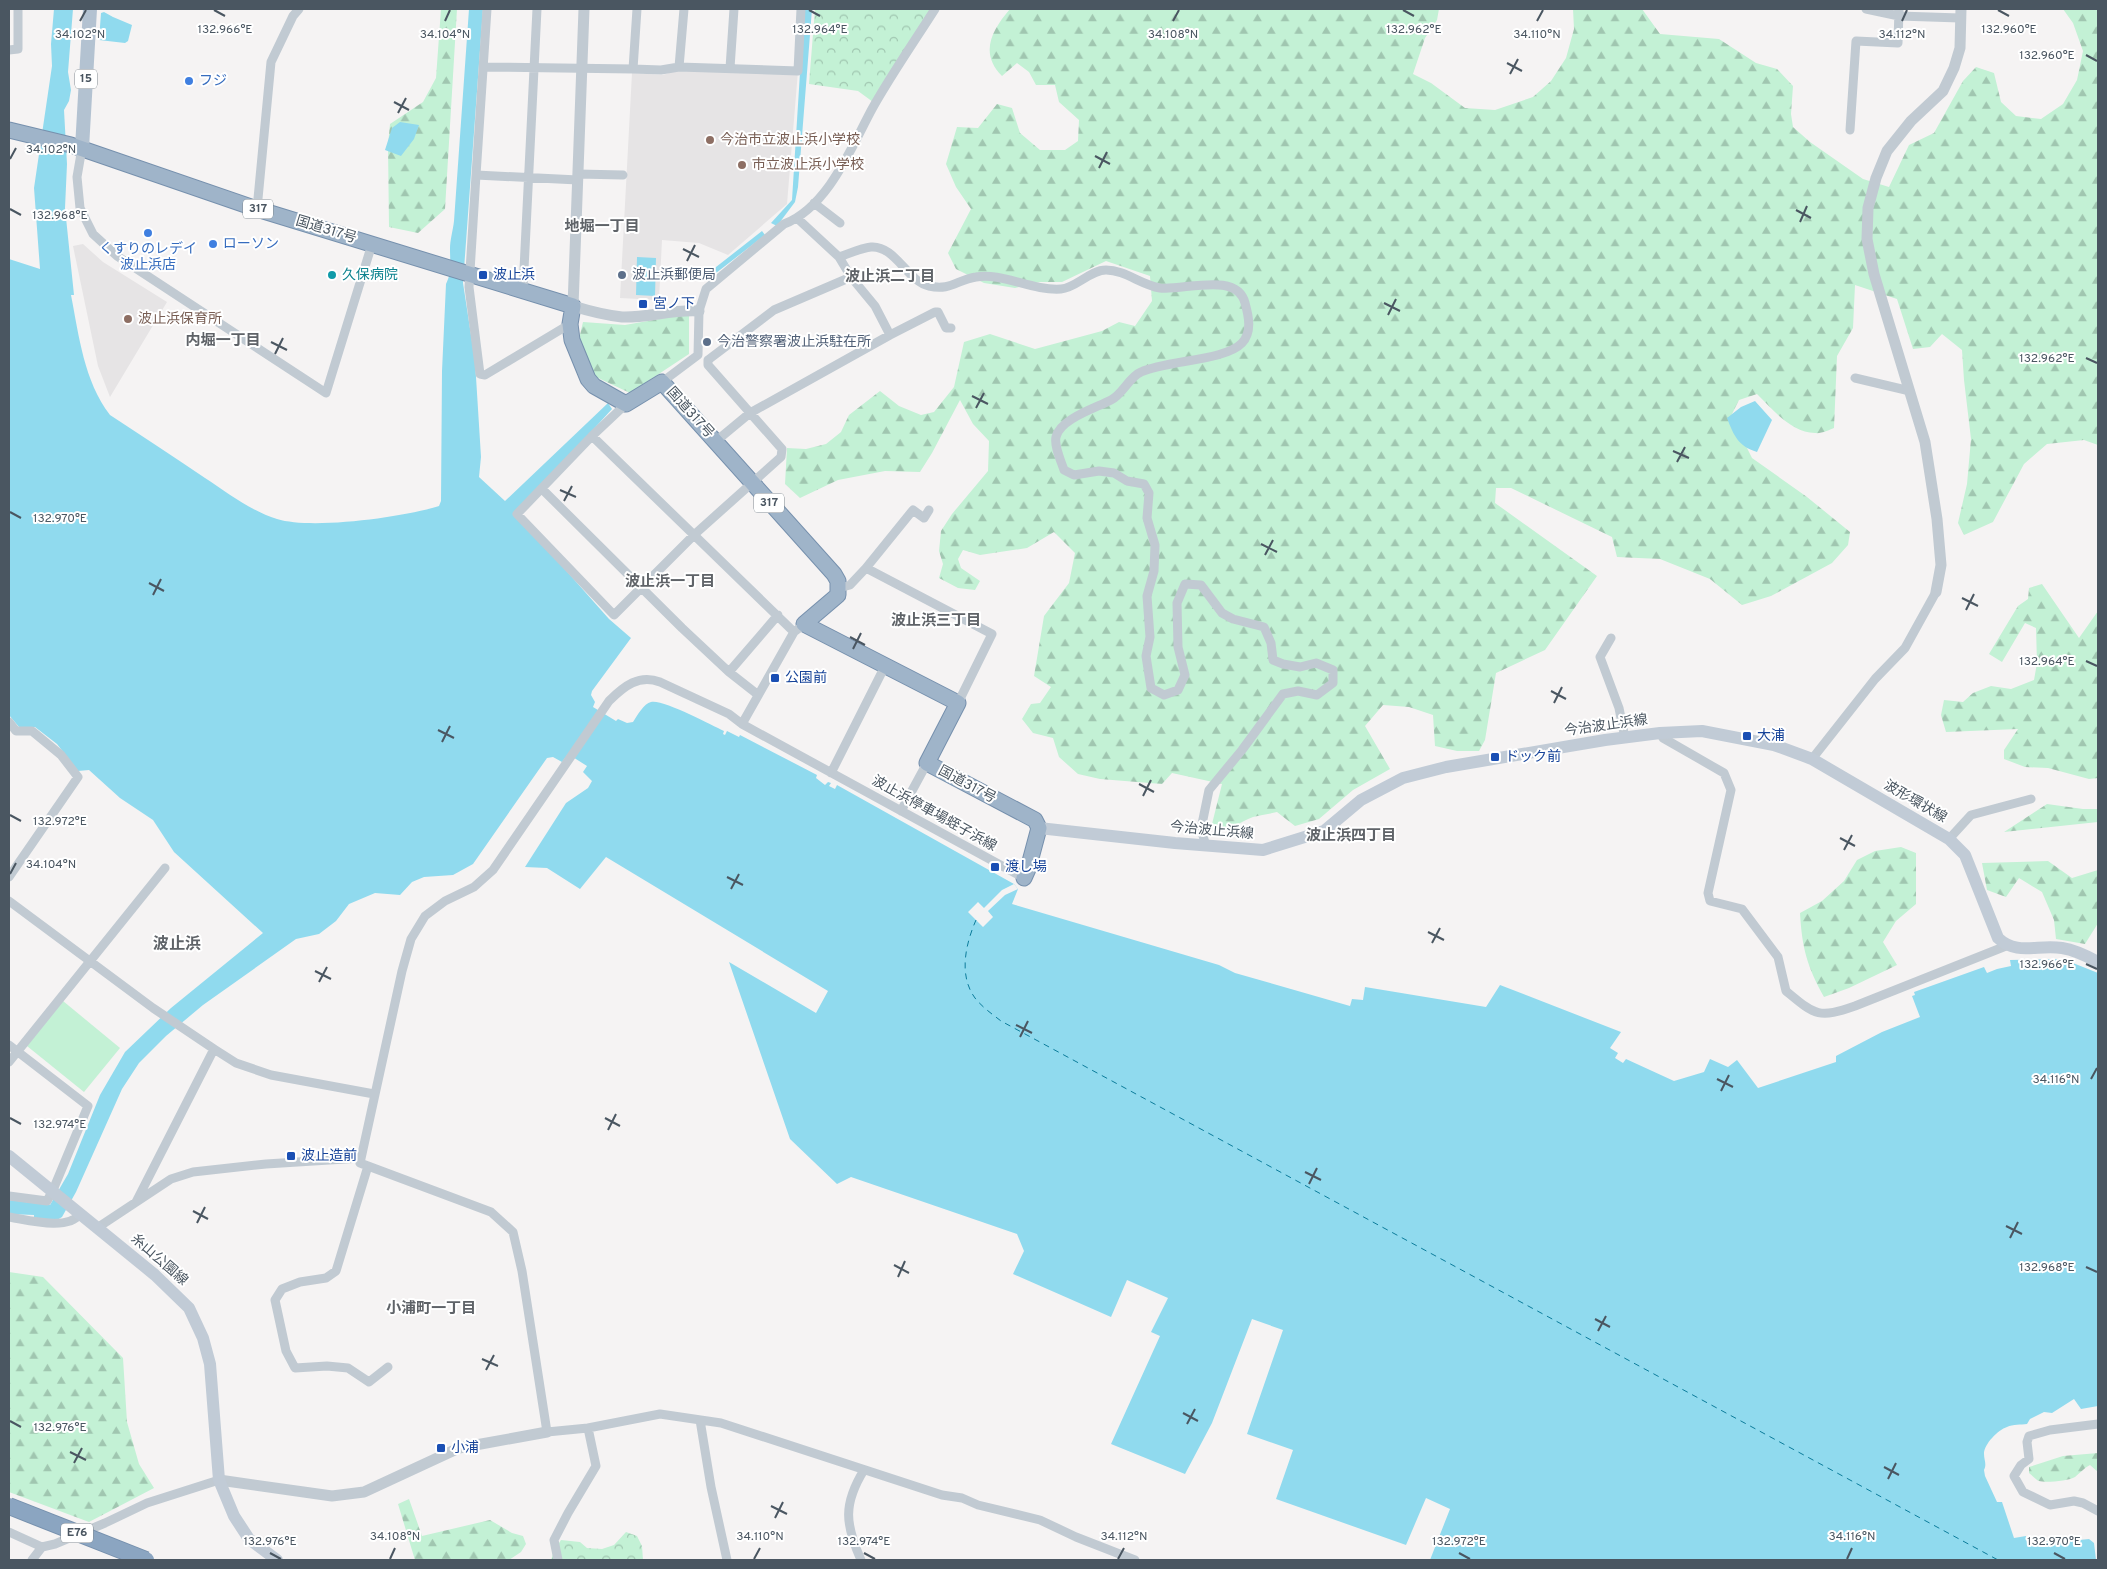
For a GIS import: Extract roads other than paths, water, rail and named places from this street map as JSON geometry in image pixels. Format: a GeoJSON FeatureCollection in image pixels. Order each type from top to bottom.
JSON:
{"type":"FeatureCollection","features":[{"type":"Feature","properties":{"kind":"highway","name":"国道317号"},"geometry":{"type":"LineString","coordinates":[[9,130],[76,146],[257,209],[469,272],[573,306]]}},
{"type":"Feature","properties":{"kind":"highway"},"geometry":{"type":"LineString","coordinates":[[573,306],[570,324],[572,340],[588,379],[594,386],[626,404]]}},
{"type":"Feature","properties":{"kind":"highway","name":"国道317号"},"geometry":{"type":"LineString","coordinates":[[626,404],[662,382],[834,574],[838,581],[838,588]]}},
{"type":"Feature","properties":{"kind":"highway"},"geometry":{"type":"LineString","coordinates":[[838,588],[838,595],[799,628],[886,666],[958,703]]}},
{"type":"Feature","properties":{"kind":"highway","name":"国道317号"},"geometry":{"type":"LineString","coordinates":[[958,703],[926,763],[1035,820],[1039,828]]}},
{"type":"Feature","properties":{"kind":"highway"},"geometry":{"type":"LineString","coordinates":[[1024,878],[1039,828]]}},
{"type":"Feature","properties":{"kind":"highway","name":"E76"},"geometry":{"type":"LineString","coordinates":[[9,1506],[146,1560]]}},
{"type":"Feature","properties":{"kind":"main road","name":"15"},"geometry":{"type":"LineString","coordinates":[[76,146],[90,9]]}},
{"type":"Feature","properties":{"kind":"main road","name":"波形環状線"},"geometry":{"type":"LineString","coordinates":[[1660,733],[1702,731],[1774,745],[1812,759],[1949,839],[1965,855],[1998,938],[2006,946]]}},
{"type":"Feature","properties":{"kind":"main road","name":"今治波止浜線"},"geometry":{"type":"LineString","coordinates":[[1039,828],[1206,846],[1263,850],[1324,831],[1361,800],[1403,778],[1446,768],[1660,733]]}},
{"type":"Feature","properties":{"kind":"main road"},"geometry":{"type":"LineString","coordinates":[[2006,946],[2015,948],[2061,948],[2078,952],[2098,962]]}},
{"type":"Feature","properties":{"kind":"main road","name":"糸山公園線"},"geometry":{"type":"LineString","coordinates":[[9,1156],[53,1190],[162,1281],[189,1308],[203,1338],[210,1364],[219,1480],[234,1516],[249,1538],[277,1560]]}},
{"type":"Feature","properties":{"kind":"street"},"geometry":{"type":"LineString","coordinates":[[9,50],[18,49],[18,9]]}},
{"type":"Feature","properties":{"kind":"street"},"geometry":{"type":"LineString","coordinates":[[257,209],[271,62],[293,16],[299,9]]}},
{"type":"Feature","properties":{"kind":"street"},"geometry":{"type":"LineString","coordinates":[[487,9],[469,272],[469,287],[480,374],[485,375],[570,324]]}},
{"type":"Feature","properties":{"kind":"street"},"geometry":{"type":"LineString","coordinates":[[523,289],[537,9]]}},
{"type":"Feature","properties":{"kind":"street"},"geometry":{"type":"LineString","coordinates":[[584,9],[573,306],[600,314],[624,317],[686,310],[699,311]]}},
{"type":"Feature","properties":{"kind":"street"},"geometry":{"type":"LineString","coordinates":[[633,69],[637,9]]}},
{"type":"Feature","properties":{"kind":"street"},"geometry":{"type":"LineString","coordinates":[[679,67],[684,9]]}},
{"type":"Feature","properties":{"kind":"street"},"geometry":{"type":"LineString","coordinates":[[730,68],[734,9]]}},
{"type":"Feature","properties":{"kind":"street"},"geometry":{"type":"LineString","coordinates":[[484,67],[661,70],[679,67],[798,70],[801,9]]}},
{"type":"Feature","properties":{"kind":"street"},"geometry":{"type":"LineString","coordinates":[[698,355],[699,311],[701,301],[710,284],[784,224],[798,219],[814,203],[845,163],[873,108],[935,9]]}},
{"type":"Feature","properties":{"kind":"street"},"geometry":{"type":"LineString","coordinates":[[1812,759],[1876,679],[1905,648],[1936,592],[1941,565],[1937,519],[1925,442],[1874,274],[1868,238],[1868,208],[1876,178],[1887,151],[1911,121],[1943,92],[1954,68],[1960,48],[1960,13],[1899,12],[1866,9]]}},
{"type":"Feature","properties":{"kind":"street"},"geometry":{"type":"LineString","coordinates":[[1850,130],[1856,41],[1898,43],[1899,12]]}},
{"type":"Feature","properties":{"kind":"street"},"geometry":{"type":"LineString","coordinates":[[76,146],[80,208],[93,234],[117,256],[326,393],[372,244]]}},
{"type":"Feature","properties":{"kind":"street"},"geometry":{"type":"LineString","coordinates":[[476,175],[529,178],[623,175]]}},
{"type":"Feature","properties":{"kind":"street"},"geometry":{"type":"LineString","coordinates":[[814,203],[840,223]]}},
{"type":"Feature","properties":{"kind":"street"},"geometry":{"type":"LineString","coordinates":[[798,219],[838,257],[851,277],[875,306],[890,335]]}},
{"type":"Feature","properties":{"kind":"street"},"geometry":{"type":"LineString","coordinates":[[838,257],[870,247],[876,247],[899,260],[917,281],[926,286],[942,288],[976,276],[1006,279],[1037,289],[1063,289],[1105,270],[1127,274],[1159,288],[1225,285],[1236,290],[1245,300],[1249,330],[1243,342],[1232,351],[1162,365],[1139,372],[1114,399],[1063,424],[1056,438],[1064,470],[1074,474],[1099,471],[1114,474],[1127,481],[1144,484],[1149,493],[1147,518],[1155,545],[1154,571],[1147,596],[1150,637],[1146,656],[1151,688],[1164,695],[1178,690],[1185,675],[1178,647],[1177,602],[1186,584],[1201,585],[1222,613],[1233,619],[1264,627],[1271,643],[1273,660],[1300,667],[1316,663],[1333,670],[1333,683],[1317,695],[1298,691],[1282,694],[1242,750],[1208,790],[1200,829],[1206,846]]}},
{"type":"Feature","properties":{"kind":"street"},"geometry":{"type":"LineString","coordinates":[[708,360],[774,310],[851,277]]}},
{"type":"Feature","properties":{"kind":"street"},"geometry":{"type":"LineString","coordinates":[[715,442],[750,413],[890,335],[938,312],[946,328],[951,328]]}},
{"type":"Feature","properties":{"kind":"street"},"geometry":{"type":"LineString","coordinates":[[698,355],[708,360]]}},
{"type":"Feature","properties":{"kind":"street"},"geometry":{"type":"LineString","coordinates":[[662,382],[698,355]]}},
{"type":"Feature","properties":{"kind":"street"},"geometry":{"type":"LineString","coordinates":[[626,404],[592,436],[518,514],[614,615],[695,534],[781,457],[782,449],[708,365],[708,360]]}},
{"type":"Feature","properties":{"kind":"street"},"geometry":{"type":"LineString","coordinates":[[1854,378],[1910,391]]}},
{"type":"Feature","properties":{"kind":"street"},"geometry":{"type":"LineString","coordinates":[[592,436],[778,615],[799,628],[757,694],[742,724]]}},
{"type":"Feature","properties":{"kind":"street"},"geometry":{"type":"LineString","coordinates":[[542,489],[641,588],[729,672],[757,694]]}},
{"type":"Feature","properties":{"kind":"street"},"geometry":{"type":"LineString","coordinates":[[838,588],[850,585],[913,510],[924,518],[930,510]]}},
{"type":"Feature","properties":{"kind":"street"},"geometry":{"type":"LineString","coordinates":[[866,568],[992,634],[958,703]]}},
{"type":"Feature","properties":{"kind":"street"},"geometry":{"type":"LineString","coordinates":[[729,672],[778,615]]}},
{"type":"Feature","properties":{"kind":"street"},"geometry":{"type":"LineString","coordinates":[[1612,638],[1600,657],[1618,708],[1625,738]]}},
{"type":"Feature","properties":{"kind":"street"},"geometry":{"type":"LineString","coordinates":[[831,773],[886,666]]}},
{"type":"Feature","properties":{"kind":"street","name":"波止浜停車場蛭子浜線"},"geometry":{"type":"LineString","coordinates":[[361,1158],[402,971],[411,939],[425,916],[445,901],[474,888],[493,870],[602,712],[619,691],[641,678],[650,678],[678,689],[729,714],[742,724],[1024,878]]}},
{"type":"Feature","properties":{"kind":"street"},"geometry":{"type":"LineString","coordinates":[[9,722],[16,731],[32,732],[61,754],[78,777],[9,877]]}},
{"type":"Feature","properties":{"kind":"street"},"geometry":{"type":"LineString","coordinates":[[1660,733],[1663,738],[1724,772],[1731,790],[1708,893],[1710,901],[1742,909],[1778,957],[1786,991],[1816,1014],[1835,1013],[1855,1006],[2006,946]]}},
{"type":"Feature","properties":{"kind":"street"},"geometry":{"type":"LineString","coordinates":[[901,811],[926,763]]}},
{"type":"Feature","properties":{"kind":"street"},"geometry":{"type":"LineString","coordinates":[[1949,839],[1971,814],[2031,798]]}},
{"type":"Feature","properties":{"kind":"street"},"geometry":{"type":"LineString","coordinates":[[9,1062],[165,868]]}},
{"type":"Feature","properties":{"kind":"street"},"geometry":{"type":"LineString","coordinates":[[9,901],[169,1019],[236,1063],[263,1072],[374,1094]]}},
{"type":"Feature","properties":{"kind":"street"},"geometry":{"type":"LineString","coordinates":[[9,1045],[88,1106],[47,1201],[9,1196]]}},
{"type":"Feature","properties":{"kind":"street"},"geometry":{"type":"LineString","coordinates":[[136,1202],[214,1049]]}},
{"type":"Feature","properties":{"kind":"street"},"geometry":{"type":"LineString","coordinates":[[97,1228],[171,1179],[193,1172],[266,1164],[361,1158],[360,1163],[491,1212],[513,1232],[522,1271],[547,1432]]}},
{"type":"Feature","properties":{"kind":"street"},"geometry":{"type":"LineString","coordinates":[[368,1166],[336,1271],[326,1278],[300,1282],[282,1289],[275,1300],[286,1351],[295,1368],[327,1366],[348,1368],[370,1382],[388,1367]]}},
{"type":"Feature","properties":{"kind":"street"},"geometry":{"type":"LineString","coordinates":[[9,1217],[60,1224],[76,1220],[80,1214]]}},
{"type":"Feature","properties":{"kind":"street"},"geometry":{"type":"LineString","coordinates":[[32,1560],[42,1547],[105,1523],[147,1503],[219,1480],[332,1496],[364,1492],[460,1448],[547,1432],[588,1428],[660,1414],[738,1428],[942,1495],[962,1498],[978,1505],[1040,1520],[1076,1537],[1135,1560]]}},
{"type":"Feature","properties":{"kind":"street"},"geometry":{"type":"LineString","coordinates":[[700,1420],[710,1487],[727,1560]]}},
{"type":"Feature","properties":{"kind":"street"},"geometry":{"type":"LineString","coordinates":[[2098,1424],[2050,1430],[2029,1436],[2027,1442],[2029,1459],[2014,1476],[2023,1492],[2050,1505],[2074,1501],[2083,1503],[2098,1512]]}},
{"type":"Feature","properties":{"kind":"street"},"geometry":{"type":"LineString","coordinates":[[558,1560],[554,1540],[596,1466],[588,1428]]}},
{"type":"Feature","properties":{"kind":"street"},"geometry":{"type":"LineString","coordinates":[[861,1560],[850,1528],[848,1505],[856,1483],[864,1470]]}},
{"type":"Feature","properties":{"kind":"street"},"geometry":{"type":"LineString","coordinates":[[9,1532],[42,1547]]}},
{"type":"Feature","properties":{"kind":"water"},"geometry":{"type":"Polygon","coordinates":[[[54,9],[73,9],[68,72],[71,90],[69,101],[64,110],[67,164],[65,208],[74,295],[71,295],[88,373],[101,402],[110,415],[240,501],[267,516],[293,522],[334,523],[404,514],[439,506],[441,501],[442,371],[446,284],[450,271],[450,246],[454,221],[469,9],[483,9],[463,283],[475,361],[481,457],[479,477],[505,501],[608,403],[612,409],[516,514],[609,619],[631,638],[591,695],[595,702],[593,707],[616,721],[618,719],[627,723],[633,722],[648,703],[657,702],[698,718],[724,731],[723,734],[725,735],[727,731],[739,737],[740,735],[817,775],[816,778],[825,785],[828,782],[831,783],[829,786],[835,789],[837,785],[1014,884],[1018,889],[1012,904],[1219,965],[1235,973],[1350,1006],[1352,999],[1363,1000],[1365,987],[1486,1007],[1500,985],[1621,1032],[1610,1048],[1618,1053],[1615,1058],[1623,1063],[1626,1059],[1674,1081],[1704,1072],[1710,1059],[1728,1067],[1737,1060],[1758,1088],[1836,1062],[1836,1056],[1882,1032],[1920,1017],[1912,996],[1915,995],[1914,992],[1984,967],[1987,973],[2011,966],[2010,960],[2063,959],[2098,973],[2098,1406],[2081,1409],[2074,1399],[2052,1413],[2044,1412],[2030,1419],[2027,1424],[2007,1427],[1992,1438],[1986,1446],[1984,1454],[1985,1476],[1997,1502],[2002,1502],[2014,1538],[2026,1536],[2027,1544],[2078,1537],[2079,1540],[2089,1539],[2094,1543],[2096,1560],[1430,1560],[1450,1509],[1426,1498],[1406,1545],[1276,1499],[1293,1450],[1247,1434],[1283,1330],[1252,1319],[1212,1423],[1185,1474],[1111,1444],[1160,1336],[1151,1332],[1168,1298],[1127,1280],[1111,1317],[1013,1274],[1024,1251],[1017,1234],[851,1177],[837,1184],[790,1139],[729,962],[816,1013],[828,991],[606,857],[580,889],[547,868],[525,867],[566,803],[588,788],[592,781],[583,772],[587,766],[568,754],[562,762],[553,757],[547,758],[473,864],[453,875],[424,877],[412,882],[400,895],[375,893],[349,904],[336,921],[319,934],[296,939],[203,1005],[166,1036],[139,1063],[122,1089],[76,1192],[62,1217],[57,1220],[34,1219],[34,1215],[9,1214],[9,1200],[50,1205],[68,1174],[100,1095],[125,1052],[171,1008],[263,933],[174,852],[153,820],[120,798],[89,770],[78,771],[57,744],[35,727],[19,727],[9,715],[9,259],[40,269],[34,188],[52,66],[51,44],[54,9]]]}},
{"type":"Feature","properties":{"kind":"water"},"geometry":{"type":"Polygon","coordinates":[[[804,9],[812,9],[798,187],[795,202],[777,226],[771,223],[792,200],[804,9]]]}},
{"type":"Feature","properties":{"kind":"water"},"geometry":{"type":"Polygon","coordinates":[[[104,12],[132,25],[128,41],[125,43],[99,40],[101,13],[104,12]]]}},
{"type":"Feature","properties":{"kind":"water"},"geometry":{"type":"Polygon","coordinates":[[[400,122],[419,125],[414,139],[401,156],[385,150],[392,128],[400,122]]]}},
{"type":"Feature","properties":{"kind":"water"},"geometry":{"type":"Polygon","coordinates":[[[762,231],[765,235],[707,280],[702,278],[762,231]]]}},
{"type":"Feature","properties":{"kind":"water"},"geometry":{"type":"Polygon","coordinates":[[[637,257],[656,258],[655,296],[636,295],[637,257]]]}},
{"type":"Feature","properties":{"kind":"water"},"geometry":{"type":"Polygon","coordinates":[[[1755,401],[1772,420],[1757,452],[1745,447],[1738,440],[1727,418],[1741,407],[1755,401]]]}},
{"type":"Feature","properties":{"kind":"place","name":"フジ"},"geometry":{"type":"Point","coordinates":[189,81]}},
{"type":"Feature","properties":{"kind":"place","name":"今治市立波止浜小学校"},"geometry":{"type":"Point","coordinates":[710,140]}},
{"type":"Feature","properties":{"kind":"place","name":"市立波止浜小学校"},"geometry":{"type":"Point","coordinates":[742,165]}},
{"type":"Feature","properties":{"kind":"place","name":"くすりのレデイ 波止浜店"},"geometry":{"type":"Point","coordinates":[148,233]}},
{"type":"Feature","properties":{"kind":"place","name":"ローソン"},"geometry":{"type":"Point","coordinates":[213,244]}},
{"type":"Feature","properties":{"kind":"place","name":"久保病院"},"geometry":{"type":"Point","coordinates":[332,275]}},
{"type":"Feature","properties":{"kind":"place","name":"波止浜"},"geometry":{"type":"Point","coordinates":[483,275]}},
{"type":"Feature","properties":{"kind":"place","name":"波止浜郵便局"},"geometry":{"type":"Point","coordinates":[622,275]}},
{"type":"Feature","properties":{"kind":"place","name":"宮ノ下"},"geometry":{"type":"Point","coordinates":[643,304]}},
{"type":"Feature","properties":{"kind":"place","name":"波止浜保育所"},"geometry":{"type":"Point","coordinates":[128,319]}},
{"type":"Feature","properties":{"kind":"place","name":"今治警察署波止浜駐在所"},"geometry":{"type":"Point","coordinates":[707,342]}},
{"type":"Feature","properties":{"kind":"place","name":"公園前"},"geometry":{"type":"Point","coordinates":[775,678]}},
{"type":"Feature","properties":{"kind":"place","name":"大浦"},"geometry":{"type":"Point","coordinates":[1747,736]}},
{"type":"Feature","properties":{"kind":"place","name":"ドック前"},"geometry":{"type":"Point","coordinates":[1495,757]}},
{"type":"Feature","properties":{"kind":"place","name":"渡し場"},"geometry":{"type":"Point","coordinates":[995,867]}},
{"type":"Feature","properties":{"kind":"place","name":"波止造前"},"geometry":{"type":"Point","coordinates":[291,1156]}},
{"type":"Feature","properties":{"kind":"place","name":"小浦"},"geometry":{"type":"Point","coordinates":[441,1448]}},
{"type":"Feature","properties":{"kind":"district","name":"地堀一丁目"},"geometry":{"type":"Point","coordinates":[602,227]}},
{"type":"Feature","properties":{"kind":"district","name":"波止浜二丁目"},"geometry":{"type":"Point","coordinates":[890,277]}},
{"type":"Feature","properties":{"kind":"district","name":"内堀一丁目"},"geometry":{"type":"Point","coordinates":[223,341]}},
{"type":"Feature","properties":{"kind":"district","name":"波止浜一丁目"},"geometry":{"type":"Point","coordinates":[670,582]}},
{"type":"Feature","properties":{"kind":"district","name":"波止浜三丁目"},"geometry":{"type":"Point","coordinates":[936,621]}},
{"type":"Feature","properties":{"kind":"district","name":"波止浜四丁目"},"geometry":{"type":"Point","coordinates":[1351,836]}},
{"type":"Feature","properties":{"kind":"district","name":"波止浜"},"geometry":{"type":"Point","coordinates":[177,945]}},
{"type":"Feature","properties":{"kind":"district","name":"小浦町一丁目"},"geometry":{"type":"Point","coordinates":[431,1309]}}]}
